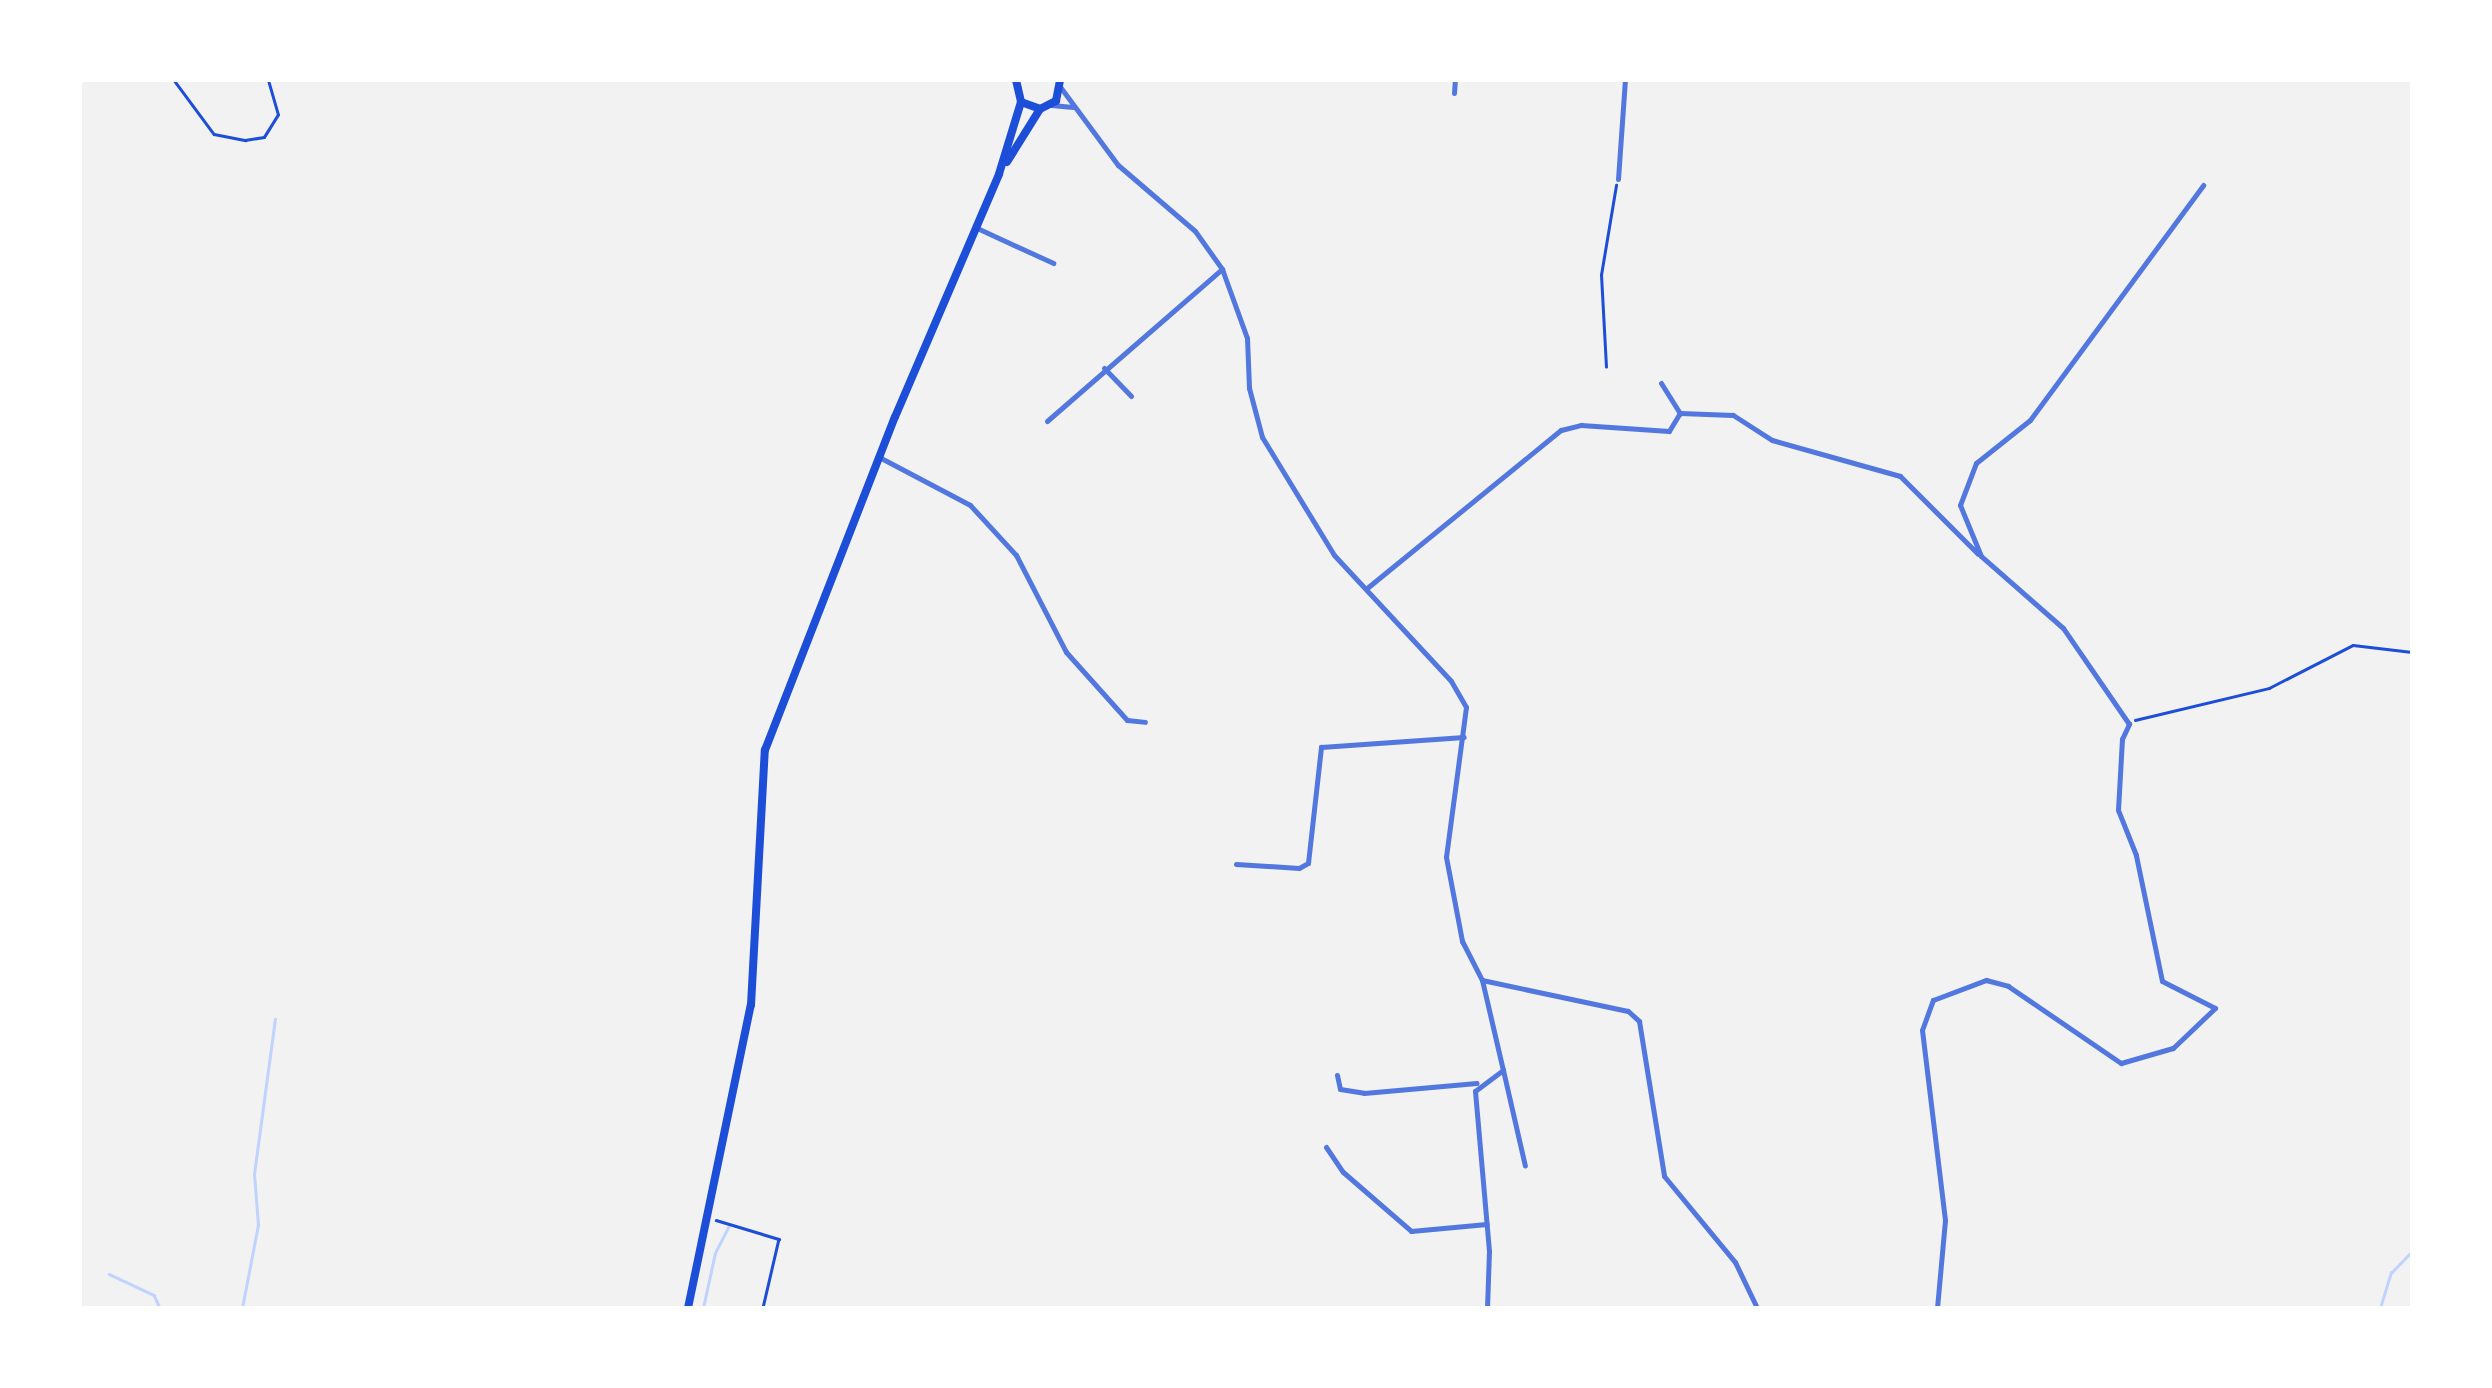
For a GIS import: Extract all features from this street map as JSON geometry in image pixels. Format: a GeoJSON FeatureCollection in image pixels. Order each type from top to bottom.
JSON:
{"type":"FeatureCollection","features":[{"type":"Feature","properties":{"kind":"main road"},"geometry":{"type":"LineString","coordinates":[[688,1308],[710,1218],[751,1005],[765,750],[879,458],[999,174],[1021,102],[1016,80]]}},
{"type":"Feature","properties":{"kind":"main road"},"geometry":{"type":"LineString","coordinates":[[999,174],[1040,109],[1051,105],[1060,84]]}},
{"type":"Feature","properties":{"kind":"main road"},"geometry":{"type":"LineString","coordinates":[[1021,102],[1040,109]]}},
{"type":"Feature","properties":{"kind":"street"},"geometry":{"type":"LineString","coordinates":[[1454,94],[1455,80]]}},
{"type":"Feature","properties":{"kind":"street"},"geometry":{"type":"LineString","coordinates":[[1618,179],[1626,80]]}},
{"type":"Feature","properties":{"kind":"street"},"geometry":{"type":"LineString","coordinates":[[1060,84],[1118,166],[1188,224],[1222,269],[1247,338],[1250,388],[1262,437],[1334,555],[1459,692],[1466,708],[1446,858],[1462,941],[1482,980],[1525,1166]]}},
{"type":"Feature","properties":{"kind":"street"},"geometry":{"type":"LineString","coordinates":[[1051,105],[1073,106]]}},
{"type":"Feature","properties":{"kind":"street"},"geometry":{"type":"LineString","coordinates":[[1981,556],[1960,505],[1969,476],[1987,451],[2030,420],[2202,186]]}},
{"type":"Feature","properties":{"kind":"street"},"geometry":{"type":"LineString","coordinates":[[975,227],[1053,263]]}},
{"type":"Feature","properties":{"kind":"street"},"geometry":{"type":"LineString","coordinates":[[1047,421],[1222,269]]}},
{"type":"Feature","properties":{"kind":"street"},"geometry":{"type":"LineString","coordinates":[[1104,368],[1131,396]]}},
{"type":"Feature","properties":{"kind":"street"},"geometry":{"type":"LineString","coordinates":[[1662,383],[1680,413]]}},
{"type":"Feature","properties":{"kind":"street"},"geometry":{"type":"LineString","coordinates":[[1367,588],[1562,430],[1581,425],[1669,431],[1680,413]]}},
{"type":"Feature","properties":{"kind":"street"},"geometry":{"type":"LineString","coordinates":[[1680,413],[1732,415],[1772,440],[1900,476],[1981,556],[2063,628],[2130,724],[2122,739],[2118,810],[2136,855],[2162,981],[2215,1008],[2173,1048],[2122,1063],[2008,986],[1986,980],[1933,1000],[1922,1030],[1946,1220],[1937,1308]]}},
{"type":"Feature","properties":{"kind":"street"},"geometry":{"type":"LineString","coordinates":[[879,458],[970,506],[1016,555],[1066,652],[1128,720],[1145,722]]}},
{"type":"Feature","properties":{"kind":"street"},"geometry":{"type":"LineString","coordinates":[[1236,864],[1299,868],[1308,862],[1321,747],[1464,736]]}},
{"type":"Feature","properties":{"kind":"street"},"geometry":{"type":"LineString","coordinates":[[1482,980],[1628,1011],[1639,1021],[1664,1176],[1735,1262],[1757,1308]]}},
{"type":"Feature","properties":{"kind":"street"},"geometry":{"type":"LineString","coordinates":[[1336,1075],[1340,1088],[1364,1094],[1480,1083],[1503,1070]]}},
{"type":"Feature","properties":{"kind":"street"},"geometry":{"type":"LineString","coordinates":[[1480,1083],[1475,1090],[1487,1224],[1486,1308]]}},
{"type":"Feature","properties":{"kind":"street"},"geometry":{"type":"LineString","coordinates":[[1326,1147],[1343,1172],[1411,1231],[1487,1224]]}},
{"type":"Feature","properties":{"kind":"path"},"geometry":{"type":"LineString","coordinates":[[174,80],[214,134],[246,140],[264,137],[278,115],[268,80]]}},
{"type":"Feature","properties":{"kind":"path"},"geometry":{"type":"LineString","coordinates":[[1606,367],[1600,275],[1618,179]]}},
{"type":"Feature","properties":{"kind":"path"},"geometry":{"type":"LineString","coordinates":[[2130,724],[2140,716],[2269,688],[2353,644],[2412,652]]}},
{"type":"Feature","properties":{"kind":"path"},"geometry":{"type":"LineString","coordinates":[[710,1218],[779,1239],[763,1308]]}},
{"type":"Feature","properties":{"kind":"waterway"},"geometry":{"type":"LineString","coordinates":[[242,1308],[258,1225],[254,1174],[275,1019]]}},
{"type":"Feature","properties":{"kind":"waterway"},"geometry":{"type":"LineString","coordinates":[[703,1308],[715,1253],[728,1227]]}},
{"type":"Feature","properties":{"kind":"waterway"},"geometry":{"type":"LineString","coordinates":[[2380,1308],[2391,1273],[2412,1251]]}},
{"type":"Feature","properties":{"kind":"waterway"},"geometry":{"type":"LineString","coordinates":[[109,1274],[154,1295],[160,1308]]}}]}
